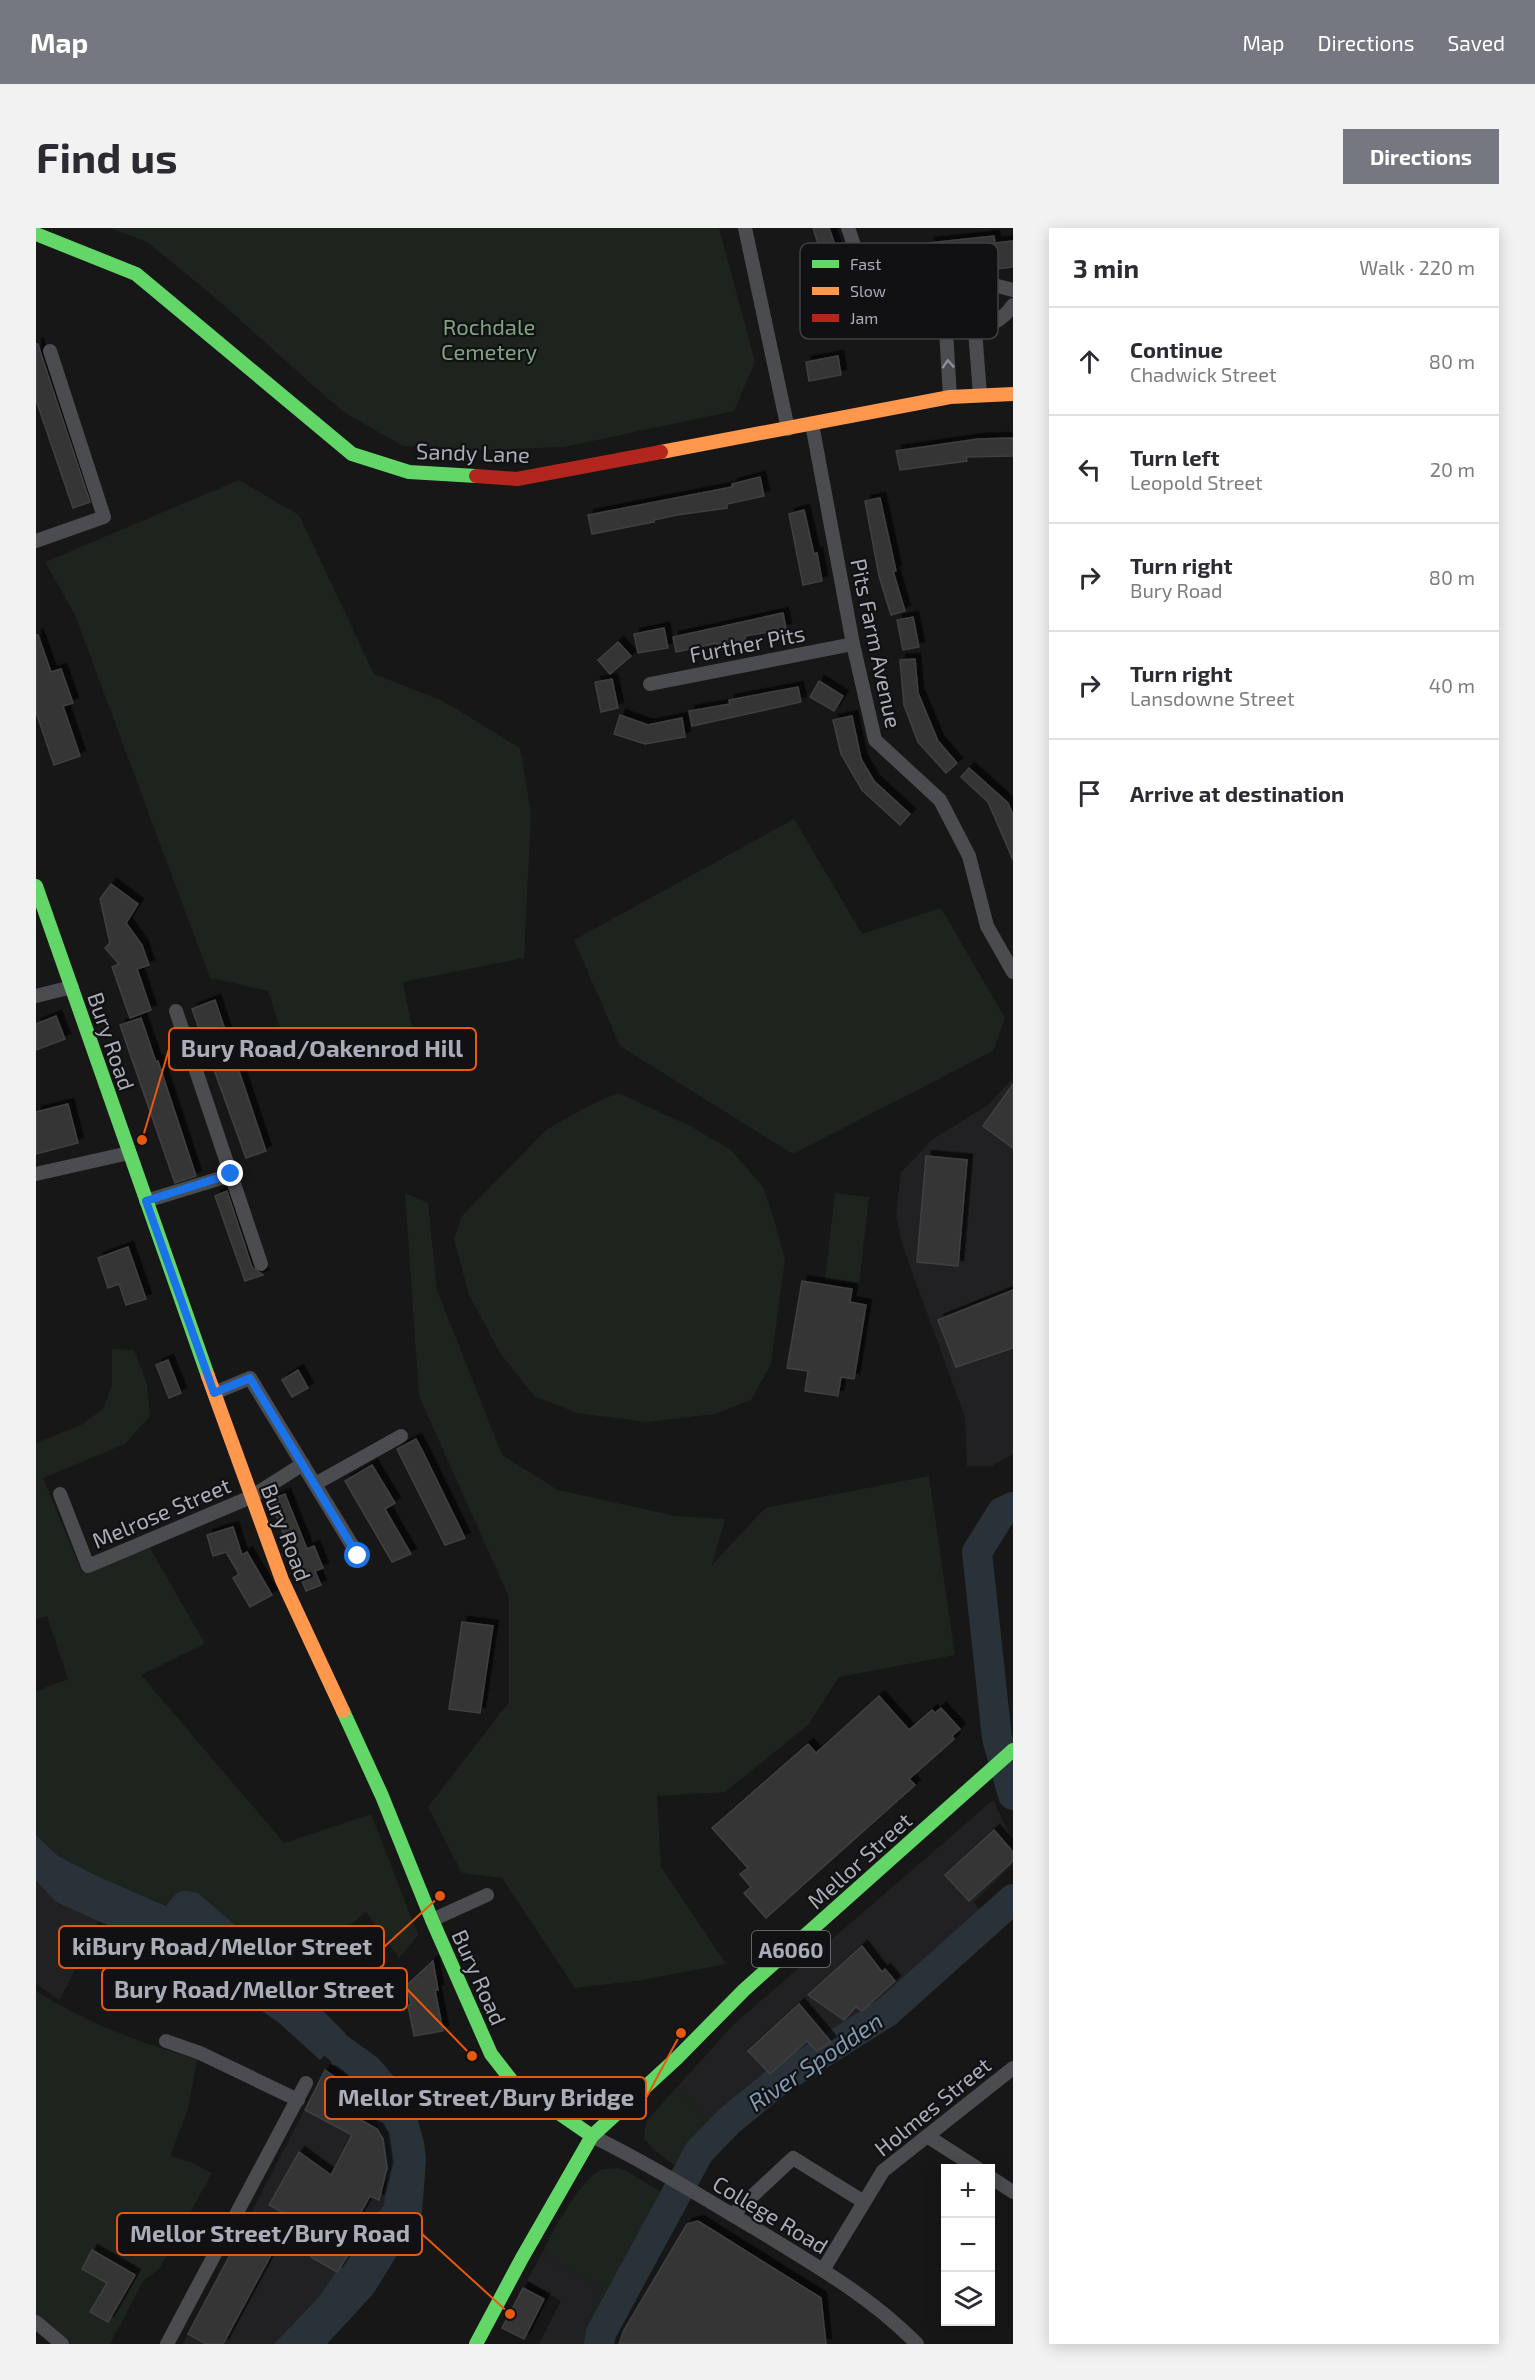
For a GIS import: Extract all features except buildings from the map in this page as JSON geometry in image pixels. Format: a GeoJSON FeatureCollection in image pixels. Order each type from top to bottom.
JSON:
{"type":"FeatureCollection","features":[{"type":"Feature","properties":{"kind":"main road","name":"Sandy Lane"},"geometry":{"type":"LineString","coordinates":[[36,234],[136,274],[352,454],[409,472],[517,479],[950,397],[1013,394]]}},
{"type":"Feature","properties":{"kind":"main road","name":"Bury Road"},"geometry":{"type":"LineString","coordinates":[[36,886],[250,1497],[282,1580],[378,1786],[432,1920],[491,2054],[512,2081],[592,2136]]}},
{"type":"Feature","properties":{"kind":"main road","name":"Mellor Street"},"geometry":{"type":"LineString","coordinates":[[476,2344],[592,2136],[677,2058],[744,1990],[1013,1750]]}},
{"type":"Feature","properties":{"kind":"street"},"geometry":{"type":"LineString","coordinates":[[745,228],[788,429]]}},
{"type":"Feature","properties":{"kind":"street"},"geometry":{"type":"LineString","coordinates":[[848,228],[853,243]]}},
{"type":"Feature","properties":{"kind":"street"},"geometry":{"type":"LineString","coordinates":[[998,286],[1013,290]]}},
{"type":"Feature","properties":{"kind":"street"},"geometry":{"type":"LineString","coordinates":[[998,318],[1007,314],[1013,305]]}},
{"type":"Feature","properties":{"kind":"street"},"geometry":{"type":"LineString","coordinates":[[947,339],[950,397]]}},
{"type":"Feature","properties":{"kind":"street"},"geometry":{"type":"LineString","coordinates":[[976,339],[980,396]]}},
{"type":"Feature","properties":{"kind":"street"},"geometry":{"type":"LineString","coordinates":[[36,541],[104,517],[50,351]]}},
{"type":"Feature","properties":{"kind":"street","name":"Pits Farm Avenue"},"geometry":{"type":"LineString","coordinates":[[812,424],[853,644],[875,740],[940,800],[969,856],[987,926],[1013,972]]}},
{"type":"Feature","properties":{"kind":"street","name":"Further Pits"},"geometry":{"type":"LineString","coordinates":[[650,684],[853,644]]}},
{"type":"Feature","properties":{"kind":"street"},"geometry":{"type":"LineString","coordinates":[[36,996],[72,987]]}},
{"type":"Feature","properties":{"kind":"street"},"geometry":{"type":"LineString","coordinates":[[176,1011],[261,1264]]}},
{"type":"Feature","properties":{"kind":"street"},"geometry":{"type":"LineString","coordinates":[[36,1174],[129,1153]]}},
{"type":"Feature","properties":{"kind":"street"},"geometry":{"type":"LineString","coordinates":[[146,1201],[231,1174]]}},
{"type":"Feature","properties":{"kind":"street"},"geometry":{"type":"LineString","coordinates":[[214,1393],[250,1378],[358,1556]]}},
{"type":"Feature","properties":{"kind":"street"},"geometry":{"type":"LineString","coordinates":[[315,1484],[400,1436]]}},
{"type":"Feature","properties":{"kind":"street","name":"Melrose Street"},"geometry":{"type":"LineString","coordinates":[[60,1494],[88,1566],[250,1497],[303,1464]]}},
{"type":"Feature","properties":{"kind":"street"},"geometry":{"type":"LineString","coordinates":[[432,1920],[487,1895]]}},
{"type":"Feature","properties":{"kind":"street"},"geometry":{"type":"LineString","coordinates":[[166,2041],[200,2053],[298,2100]]}},
{"type":"Feature","properties":{"kind":"street","name":"Holmes Street"},"geometry":{"type":"LineString","coordinates":[[823,2270],[883,2171],[1013,2068]]}},
{"type":"Feature","properties":{"kind":"street"},"geometry":{"type":"LineString","coordinates":[[167,2344],[306,2084]]}},
{"type":"Feature","properties":{"kind":"street","name":"College Road"},"geometry":{"type":"LineString","coordinates":[[592,2136],[640,2159],[823,2270],[874,2306],[917,2344]]}},
{"type":"Feature","properties":{"kind":"street"},"geometry":{"type":"LineString","coordinates":[[927,2136],[969,2164]]}},
{"type":"Feature","properties":{"kind":"street"},"geometry":{"type":"LineString","coordinates":[[732,2215],[793,2158],[864,2202]]}},
{"type":"Feature","properties":{"kind":"street"},"geometry":{"type":"LineString","coordinates":[[995,2180],[1013,2192]]}},
{"type":"Feature","properties":{"kind":"street"},"geometry":{"type":"LineString","coordinates":[[36,2322],[62,2344]]}},
{"type":"Feature","properties":{"kind":"shaded area"},"geometry":{"type":"Polygon","coordinates":[[[1013,1078],[1013,1454],[992,1466],[967,1466],[965,1417],[903,1247],[896,1215],[901,1172],[933,1139],[988,1105],[1013,1078]]]}},
{"type":"Feature","properties":{"kind":"shaded area"},"geometry":{"type":"Polygon","coordinates":[[[993,1800],[1013,1842],[1013,1864],[974,1902],[983,1914],[907,1989],[817,2051],[771,2076],[712,2124],[677,2087],[735,2023],[993,1800]]]}},
{"type":"Feature","properties":{"kind":"shaded area"},"geometry":{"type":"Polygon","coordinates":[[[36,1835],[58,1856],[166,1906],[179,1892],[198,1893],[257,1944],[346,2034],[320,2060],[278,2022],[214,1978],[161,1946],[56,1902],[36,1881],[36,1835]]]}},
{"type":"Feature","properties":{"kind":"shaded area"},"geometry":{"type":"Polygon","coordinates":[[[36,1881],[56,1902],[98,1921],[60,2000],[36,1984],[36,1881]]]}},
{"type":"Feature","properties":{"kind":"shaded area"},"geometry":{"type":"Polygon","coordinates":[[[353,2040],[378,2058],[406,2091],[417,2117],[426,2158],[422,2212],[373,2294],[327,2344],[274,2344],[317,2299],[384,2205],[387,2167],[383,2139],[374,2117],[372,2103],[359,2082],[341,2067],[330,2064],[353,2040]]]}},
{"type":"Feature","properties":{"kind":"shaded area"},"geometry":{"type":"Polygon","coordinates":[[[325,2070],[348,2086],[374,2117],[383,2139],[387,2168],[384,2205],[317,2299],[274,2344],[183,2344],[325,2070]]]}},
{"type":"Feature","properties":{"kind":"shaded area"},"geometry":{"type":"Polygon","coordinates":[[[544,2249],[551,2261],[603,2287],[584,2331],[584,2344],[539,2344],[561,2301],[527,2281],[544,2249]]]}},
{"type":"Feature","properties":{"kind":"green space","name":"Rochdale Cemetery"},"geometry":{"type":"Polygon","coordinates":[[[110,228],[719,228],[755,362],[734,411],[564,447],[482,450],[403,446],[342,411],[212,295],[147,242],[110,228]]]}},
{"type":"Feature","properties":{"kind":"green space"},"geometry":{"type":"Polygon","coordinates":[[[239,480],[299,515],[374,674],[443,701],[520,748],[531,813],[524,958],[403,982],[414,1038],[286,1046],[268,991],[210,978],[75,615],[45,562],[239,480]]]}},
{"type":"Feature","properties":{"kind":"green space"},"geometry":{"type":"Polygon","coordinates":[[[794,819],[862,934],[941,908],[1005,1018],[993,1051],[793,1154],[620,1046],[574,940],[794,819]]]}},
{"type":"Feature","properties":{"kind":"green space"},"geometry":{"type":"Polygon","coordinates":[[[618,1093],[688,1125],[731,1150],[763,1187],[774,1220],[785,1259],[771,1364],[751,1400],[715,1414],[647,1422],[577,1413],[534,1396],[500,1353],[469,1295],[454,1239],[462,1216],[546,1130],[592,1104],[618,1093]]]}},
{"type":"Feature","properties":{"kind":"green space"},"geometry":{"type":"Polygon","coordinates":[[[405,1193],[428,1203],[437,1290],[502,1455],[558,1490],[675,1516],[725,1519],[712,1565],[765,1508],[929,1476],[955,1655],[839,1677],[808,1725],[725,1792],[657,1796],[661,1867],[726,1964],[642,1980],[575,1988],[502,1878],[462,1873],[428,1807],[509,1702],[509,1597],[419,1396],[405,1193]]]}},
{"type":"Feature","properties":{"kind":"green space"},"geometry":{"type":"Polygon","coordinates":[[[835,1193],[869,1197],[859,1285],[825,1280],[835,1193]]]}},
{"type":"Feature","properties":{"kind":"green space"},"geometry":{"type":"Polygon","coordinates":[[[112,1349],[134,1350],[147,1384],[150,1416],[125,1444],[43,1478],[82,1572],[150,1548],[205,1644],[141,1675],[284,1843],[371,1814],[418,1935],[399,1958],[366,1912],[334,1938],[281,1968],[257,1944],[96,1876],[58,1856],[36,1835],[36,1691],[68,1679],[47,1616],[36,1619],[36,1443],[81,1425],[103,1409],[112,1385],[112,1349]]]}},
{"type":"Feature","properties":{"kind":"green space"},"geometry":{"type":"Polygon","coordinates":[[[36,1991],[74,2013],[114,2031],[197,2059],[188,2109],[170,2156],[193,2163],[212,2173],[159,2269],[143,2281],[110,2344],[71,2344],[36,2315],[36,1991]]]}},
{"type":"Feature","properties":{"kind":"green space"},"geometry":{"type":"Polygon","coordinates":[[[677,2087],[712,2124],[682,2171],[654,2150],[644,2139],[646,2122],[677,2087]]]}},
{"type":"Feature","properties":{"kind":"green space"},"geometry":{"type":"Polygon","coordinates":[[[618,2168],[663,2193],[593,2326],[589,2344],[584,2344],[584,2331],[603,2287],[551,2261],[544,2249],[568,2206],[591,2176],[599,2171],[618,2168]]]}},
{"type":"Feature","properties":{"kind":"waterway","name":"River Spodden"},"geometry":{"type":"LineString","coordinates":[[1013,1507],[1002,1512],[977,1552],[997,1738],[1013,1795]]}},
{"type":"Feature","properties":{"kind":"waterway","name":"River Spodden"},"geometry":{"type":"LineString","coordinates":[[599,2344],[601,2333],[699,2152],[730,2120],[778,2081],[887,2012],[1013,1899]]}},
{"type":"Feature","properties":{"kind":"waterway"},"geometry":{"type":"LineString","coordinates":[[303,2020],[374,2076]]}},
{"type":"Feature","properties":{"kind":"traffic: fast"},"geometry":{"type":"LineString","coordinates":[[36,234],[136,274],[352,454],[409,472],[476,476]]}},
{"type":"Feature","properties":{"kind":"traffic: fast"},"geometry":{"type":"LineString","coordinates":[[36,886],[208,1376]]}},
{"type":"Feature","properties":{"kind":"traffic: fast"},"geometry":{"type":"LineString","coordinates":[[343,1711],[382,1796],[432,1920],[491,2054],[512,2081],[592,2136]]}},
{"type":"Feature","properties":{"kind":"traffic: fast"},"geometry":{"type":"LineString","coordinates":[[476,2344],[592,2136],[677,2058],[744,1990],[1013,1750]]}},
{"type":"Feature","properties":{"kind":"traffic: slow"},"geometry":{"type":"LineString","coordinates":[[661,452],[950,397],[1013,394]]}},
{"type":"Feature","properties":{"kind":"traffic: slow"},"geometry":{"type":"LineString","coordinates":[[208,1376],[282,1580],[343,1711]]}},
{"type":"Feature","properties":{"kind":"traffic: jam"},"geometry":{"type":"LineString","coordinates":[[476,476],[517,479],[661,452]]}},
{"type":"Feature","properties":{"kind":"place","name":"Bury Road/Oakenrod Hill"},"geometry":{"type":"Point","coordinates":[142,1140]}},
{"type":"Feature","properties":{"kind":"place","name":"kiBury Road/Mellor Street"},"geometry":{"type":"Point","coordinates":[440,1896]}},
{"type":"Feature","properties":{"kind":"place","name":"Mellor Street/Bury Bridge"},"geometry":{"type":"Point","coordinates":[681,2033]}},
{"type":"Feature","properties":{"kind":"place","name":"Bury Road/Mellor Street"},"geometry":{"type":"Point","coordinates":[472,2056]}},
{"type":"Feature","properties":{"kind":"place","name":"Mellor Street/Bury Road"},"geometry":{"type":"Point","coordinates":[510,2314]}},
{"type":"Feature","properties":{"kind":"route"},"geometry":{"type":"LineString","coordinates":[[231,1174],[146,1201],[214,1393],[250,1378],[358,1556]]}}]}
